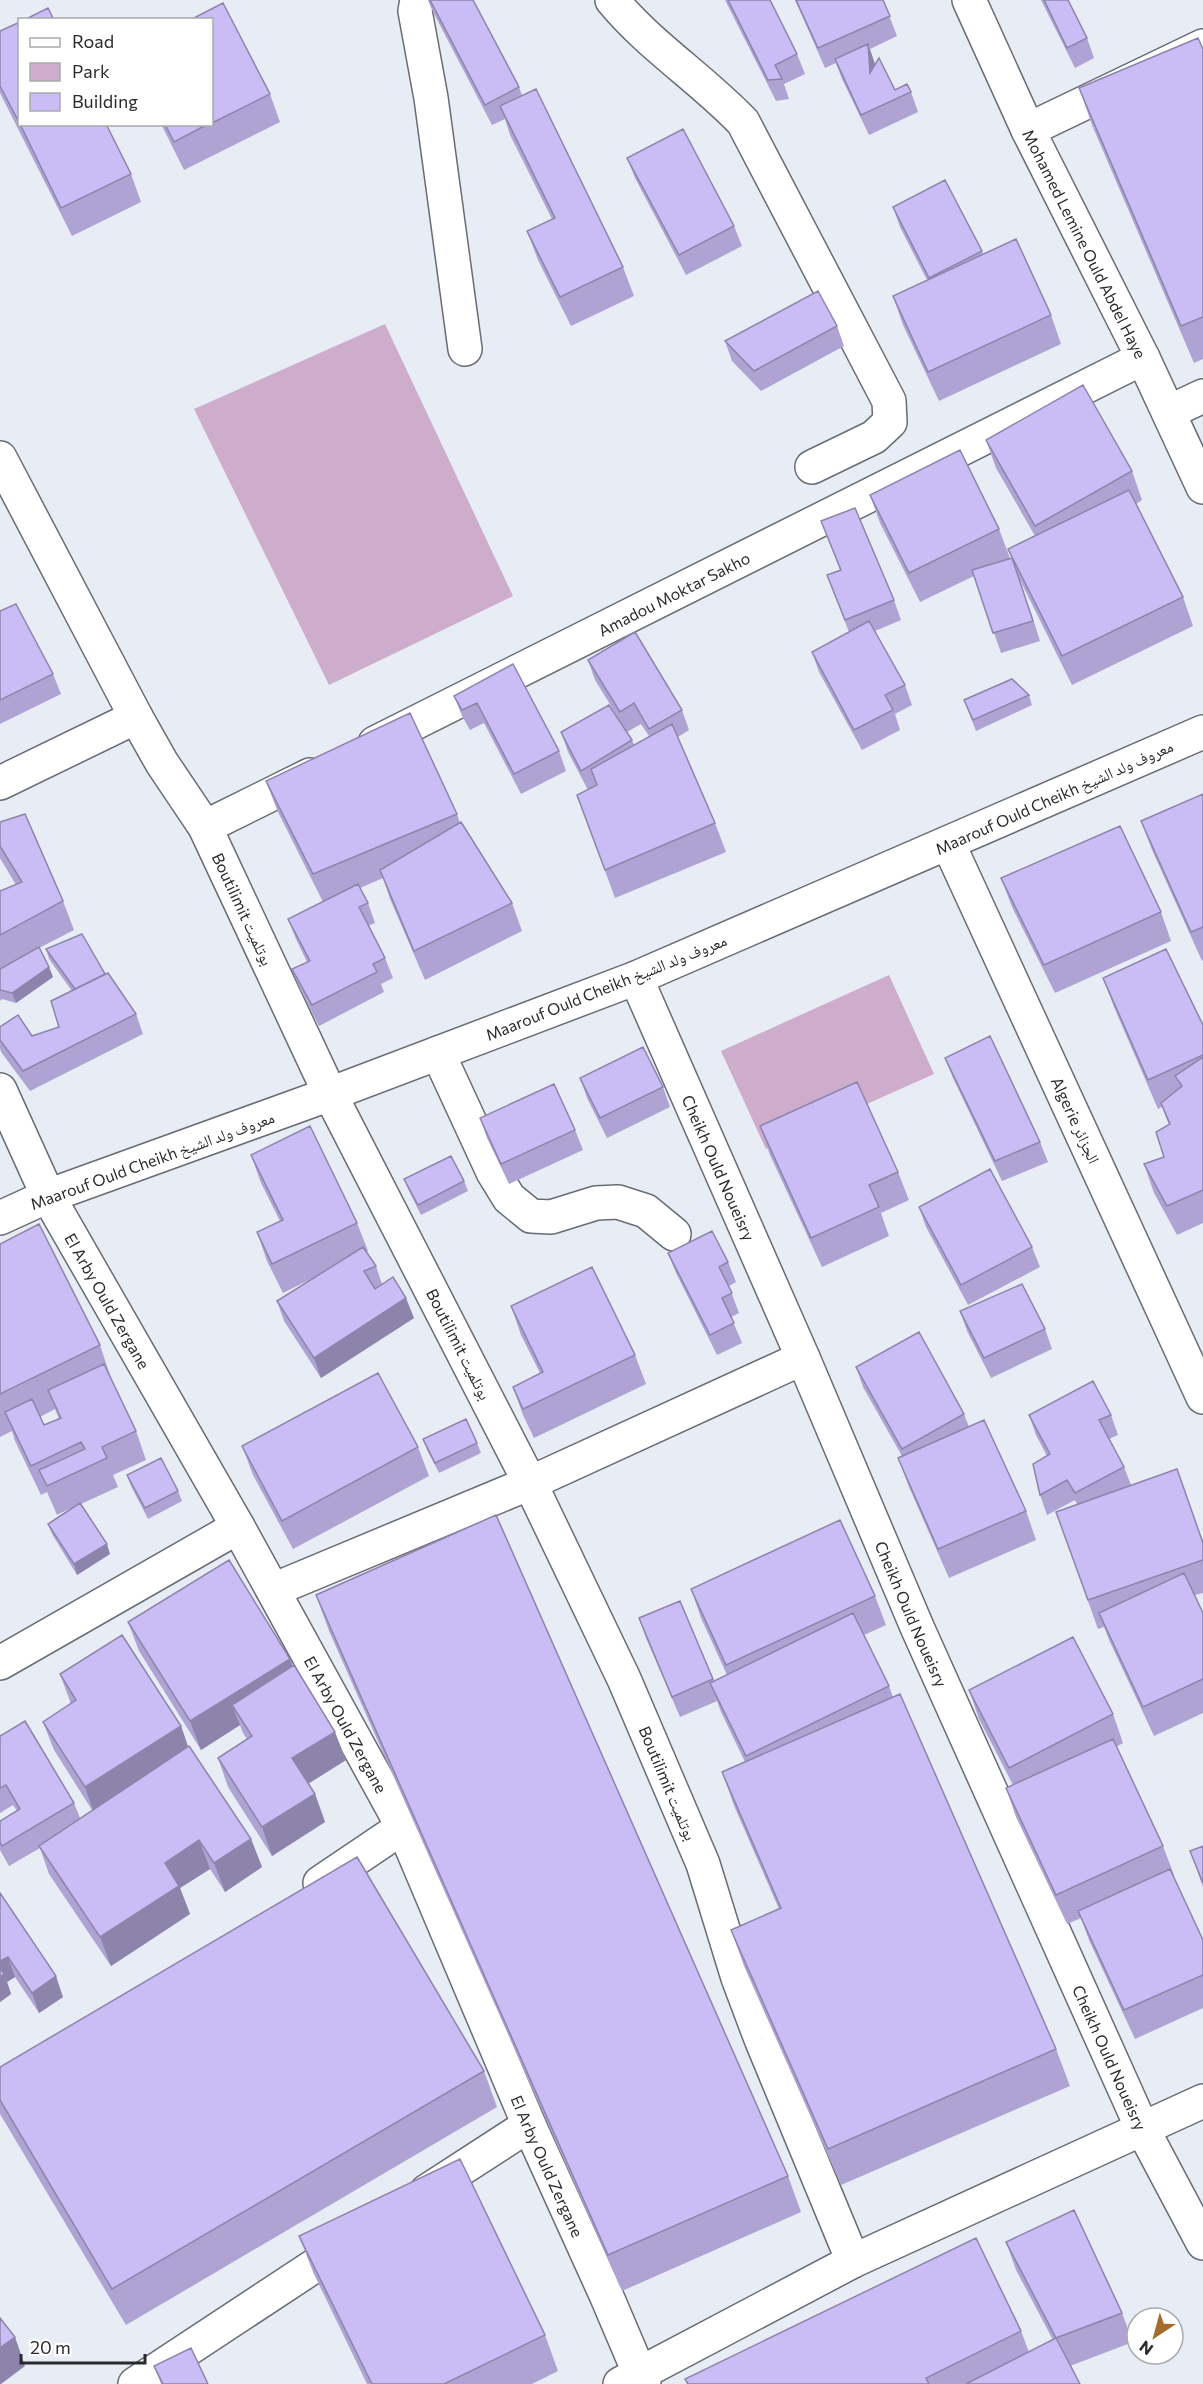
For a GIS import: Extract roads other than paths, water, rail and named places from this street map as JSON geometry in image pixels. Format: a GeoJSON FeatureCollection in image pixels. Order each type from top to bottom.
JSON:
{"type":"FeatureCollection","features":[{"type":"Feature","properties":{"kind":"street"},"geometry":{"type":"LineString","coordinates":[[417,0],[415,11],[435,121],[465,350]]}},
{"type":"Feature","properties":{"kind":"street"},"geometry":{"type":"LineString","coordinates":[[612,0],[629,20],[722,100],[743,122],[889,401],[890,422],[874,437],[812,467]]}},
{"type":"Feature","properties":{"kind":"street","name":"Mohamed Lemine Ould Abdel Haye"},"geometry":{"type":"LineString","coordinates":[[969,0],[1029,130],[1143,358],[1203,487]]}},
{"type":"Feature","properties":{"kind":"street"},"geometry":{"type":"LineString","coordinates":[[1029,130],[1203,46]]}},
{"type":"Feature","properties":{"kind":"street","name":"Amadou Moktar Sakho"},"geometry":{"type":"LineString","coordinates":[[205,827],[1143,358]]}},
{"type":"Feature","properties":{"kind":"street"},"geometry":{"type":"LineString","coordinates":[[1169,412],[1203,396]]}},
{"type":"Feature","properties":{"kind":"street","name":"Boutilimit بوتلميت"},"geometry":{"type":"LineString","coordinates":[[0,458],[136,717],[162,763],[205,827],[330,1094],[530,1483],[624,1679],[703,1864],[738,1978],[761,2039],[853,2261]]}},
{"type":"Feature","properties":{"kind":"street"},"geometry":{"type":"LineString","coordinates":[[0,783],[136,717]]}},
{"type":"Feature","properties":{"kind":"street","name":"Maarouf Ould Cheikh معروف ولد الشيخ"},"geometry":{"type":"LineString","coordinates":[[0,1218],[48,1196],[330,1094],[636,978],[1203,732]]}},
{"type":"Feature","properties":{"kind":"street","name":"Algerie الجزائر"},"geometry":{"type":"LineString","coordinates":[[948,843],[1203,1397]]}},
{"type":"Feature","properties":{"kind":"street","name":"Cheikh Ould Noueisry"},"geometry":{"type":"LineString","coordinates":[[636,978],[803,1358],[917,1627],[1142,2128],[1203,2243]]}},
{"type":"Feature","properties":{"kind":"street"},"geometry":{"type":"LineString","coordinates":[[438,1053],[498,1181],[509,1198],[531,1216],[551,1217],[596,1203],[618,1202],[646,1211],[674,1234]]}},
{"type":"Feature","properties":{"kind":"street","name":"El Arby Ould Zergane"},"geometry":{"type":"LineString","coordinates":[[0,1090],[48,1196],[238,1527],[403,1827],[529,2125],[603,2286],[635,2381]]}},
{"type":"Feature","properties":{"kind":"street"},"geometry":{"type":"LineString","coordinates":[[273,1590],[530,1483],[803,1358]]}},
{"type":"Feature","properties":{"kind":"street"},"geometry":{"type":"LineString","coordinates":[[0,1663],[238,1527]]}},
{"type":"Feature","properties":{"kind":"street"},"geometry":{"type":"LineString","coordinates":[[295,1900],[403,1827]]}},
{"type":"Feature","properties":{"kind":"street"},"geometry":{"type":"LineString","coordinates":[[635,2381],[853,2261],[1203,2101]]}},
{"type":"Feature","properties":{"kind":"street"},"geometry":{"type":"LineString","coordinates":[[401,2209],[529,2125]]}},
{"type":"Feature","properties":{"kind":"street"},"geometry":{"type":"LineString","coordinates":[[135,2384],[371,2228]]}}]}
